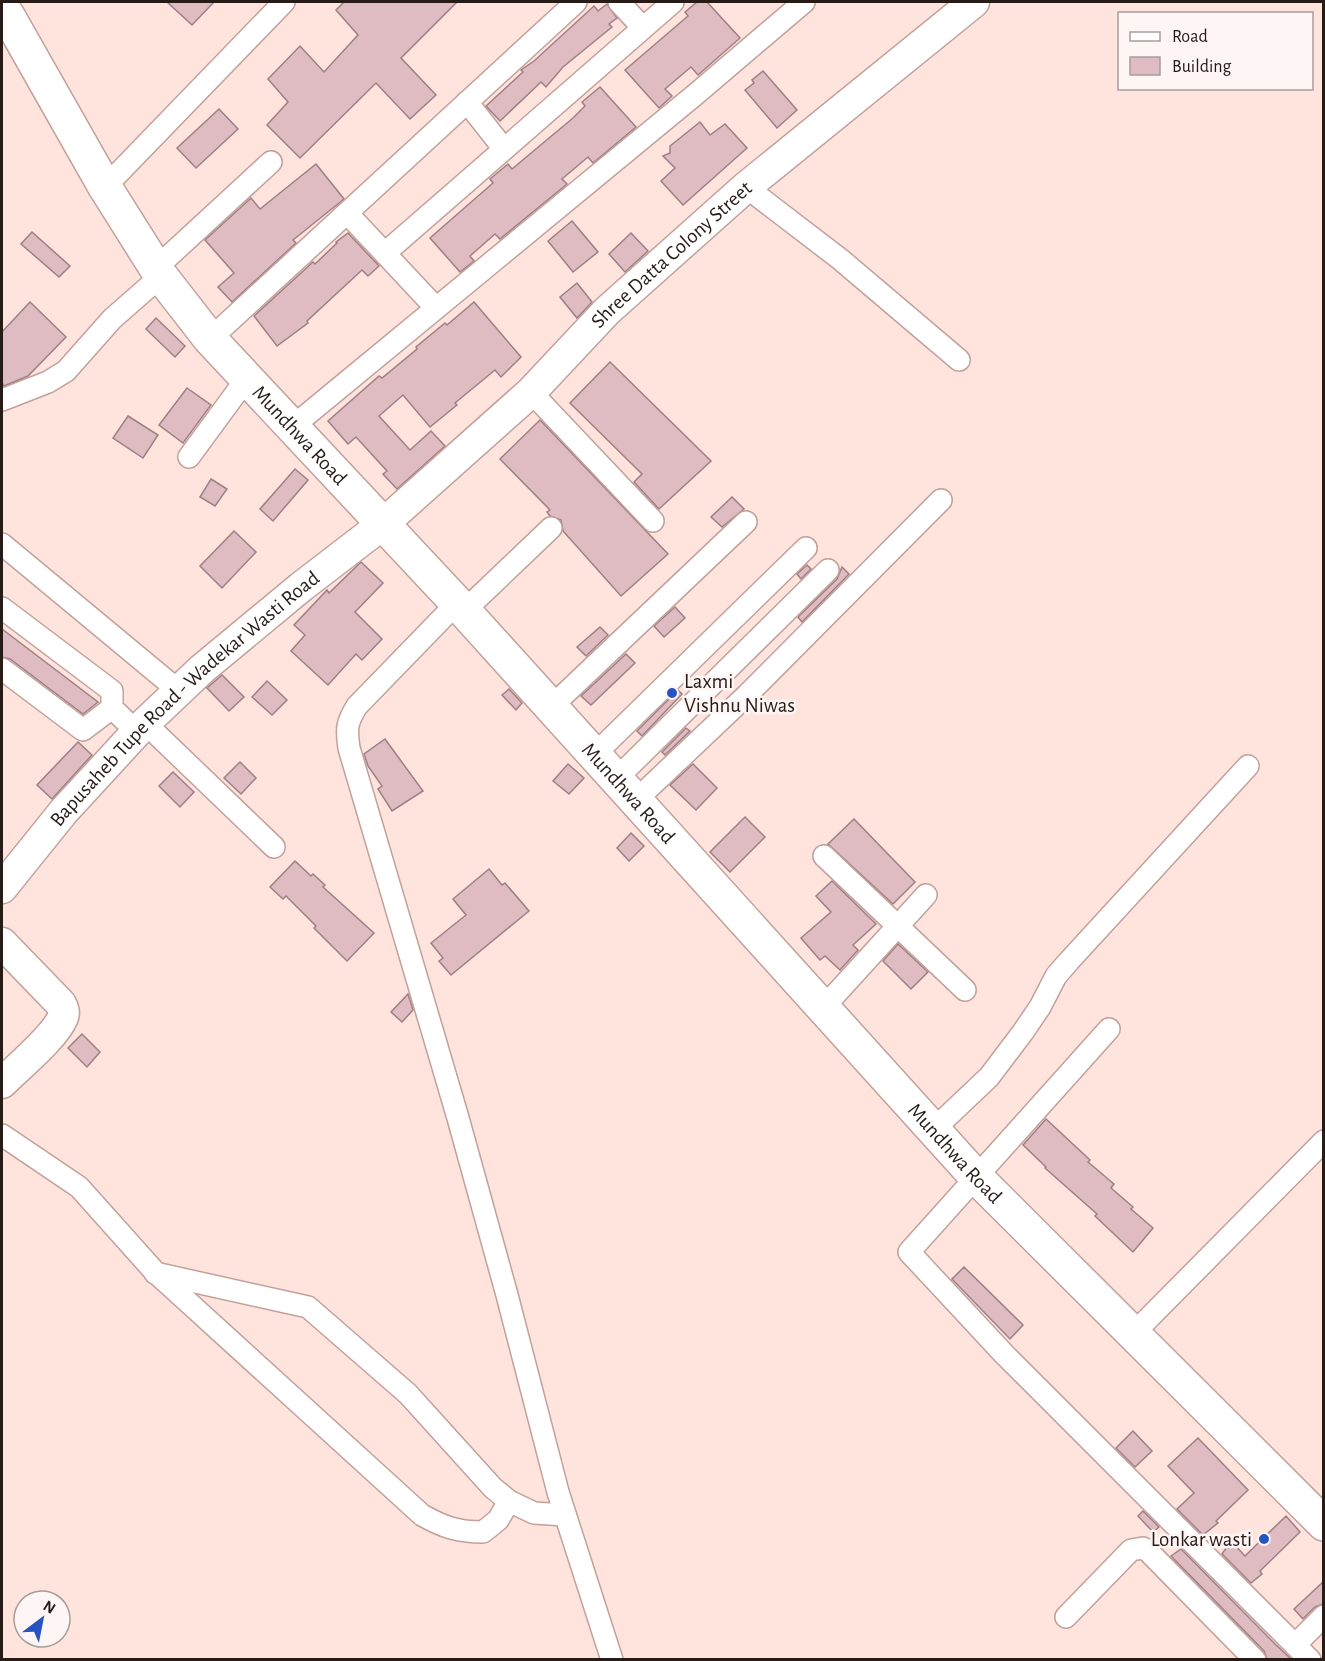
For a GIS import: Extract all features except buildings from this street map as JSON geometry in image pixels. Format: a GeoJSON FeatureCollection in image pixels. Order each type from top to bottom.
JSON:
{"type":"FeatureCollection","features":[{"type":"Feature","properties":{"kind":"main road","name":"Mundhwa Road"},"geometry":{"type":"LineString","coordinates":[[2,8],[105,187],[158,272],[210,339],[460,607],[977,1178],[1323,1524]]}},
{"type":"Feature","properties":{"kind":"street"},"geometry":{"type":"LineString","coordinates":[[105,187],[284,2]]}},
{"type":"Feature","properties":{"kind":"street"},"geometry":{"type":"LineString","coordinates":[[210,339],[576,2]]}},
{"type":"Feature","properties":{"kind":"street"},"geometry":{"type":"LineString","coordinates":[[619,2],[643,28]]}},
{"type":"Feature","properties":{"kind":"street"},"geometry":{"type":"LineString","coordinates":[[385,253],[673,2]]}},
{"type":"Feature","properties":{"kind":"street"},"geometry":{"type":"LineString","coordinates":[[292,427],[696,94],[804,2]]}},
{"type":"Feature","properties":{"kind":"street","name":"Shree Datta Colony Street"},"geometry":{"type":"LineString","coordinates":[[383,524],[531,392],[607,311],[640,280],[746,187],[975,2]]}},
{"type":"Feature","properties":{"kind":"street"},"geometry":{"type":"LineString","coordinates":[[467,102],[504,149]]}},
{"type":"Feature","properties":{"kind":"street"},"geometry":{"type":"LineString","coordinates":[[2,400],[48,382],[66,371],[158,272],[271,162]]}},
{"type":"Feature","properties":{"kind":"street"},"geometry":{"type":"LineString","coordinates":[[746,187],[840,259],[959,360]]}},
{"type":"Feature","properties":{"kind":"street"},"geometry":{"type":"LineString","coordinates":[[346,213],[436,308]]}},
{"type":"Feature","properties":{"kind":"street"},"geometry":{"type":"LineString","coordinates":[[189,457],[247,378]]}},
{"type":"Feature","properties":{"kind":"street"},"geometry":{"type":"LineString","coordinates":[[531,392],[653,521]]}},
{"type":"Feature","properties":{"kind":"street"},"geometry":{"type":"LineString","coordinates":[[626,790],[748,694],[941,500]]}},
{"type":"Feature","properties":{"kind":"street"},"geometry":{"type":"LineString","coordinates":[[550,707],[746,522]]}},
{"type":"Feature","properties":{"kind":"street","name":"Bapusaheb Tupe Road - Wadekar Wasti Road"},"geometry":{"type":"LineString","coordinates":[[2,888],[64,811],[141,728],[179,691],[301,586],[383,524]]}},
{"type":"Feature","properties":{"kind":"street"},"geometry":{"type":"LineString","coordinates":[[551,528],[460,607],[357,706],[348,720],[346,734],[461,1129],[565,1515],[612,1659]]}},
{"type":"Feature","properties":{"kind":"street"},"geometry":{"type":"LineString","coordinates":[[2,544],[179,691]]}},
{"type":"Feature","properties":{"kind":"street"},"geometry":{"type":"LineString","coordinates":[[594,755],[806,548]]}},
{"type":"Feature","properties":{"kind":"street"},"geometry":{"type":"LineString","coordinates":[[626,790],[828,570]]}},
{"type":"Feature","properties":{"kind":"street"},"geometry":{"type":"LineString","coordinates":[[2,608],[112,691],[112,708]]}},
{"type":"Feature","properties":{"kind":"street"},"geometry":{"type":"LineString","coordinates":[[2,669],[83,730],[112,708]]}},
{"type":"Feature","properties":{"kind":"street"},"geometry":{"type":"LineString","coordinates":[[112,708],[141,728],[274,846]]}},
{"type":"Feature","properties":{"kind":"street"},"geometry":{"type":"LineString","coordinates":[[933,1130],[989,1077],[1040,1007],[1056,976],[1248,766]]}},
{"type":"Feature","properties":{"kind":"street"},"geometry":{"type":"LineString","coordinates":[[824,856],[965,990]]}},
{"type":"Feature","properties":{"kind":"street"},"geometry":{"type":"LineString","coordinates":[[823,1008],[926,895]]}},
{"type":"Feature","properties":{"kind":"street"},"geometry":{"type":"LineString","coordinates":[[2,943],[61,1004],[64,1011],[63,1018],[51,1035],[2,1083]]}},
{"type":"Feature","properties":{"kind":"street"},"geometry":{"type":"LineString","coordinates":[[1109,1029],[909,1252],[1004,1354],[1302,1652],[1323,1616]]}},
{"type":"Feature","properties":{"kind":"street"},"geometry":{"type":"LineString","coordinates":[[2,1135],[79,1186],[154,1272],[422,1515],[440,1525],[463,1532],[483,1532],[498,1520],[509,1501]]}},
{"type":"Feature","properties":{"kind":"street"},"geometry":{"type":"LineString","coordinates":[[1132,1335],[1323,1141]]}},
{"type":"Feature","properties":{"kind":"street"},"geometry":{"type":"LineString","coordinates":[[154,1272],[308,1306],[408,1394],[493,1488],[509,1501],[534,1514],[565,1515]]}},
{"type":"Feature","properties":{"kind":"street"},"geometry":{"type":"LineString","coordinates":[[1066,1617],[1131,1550],[1143,1548],[1149,1551],[1255,1659]]}},
{"type":"Feature","properties":{"kind":"place","name":"Laxmi Vishnu Niwas"},"geometry":{"type":"Point","coordinates":[672,693]}},
{"type":"Feature","properties":{"kind":"place","name":"Lonkar wasti"},"geometry":{"type":"Point","coordinates":[1264,1539]}}]}
